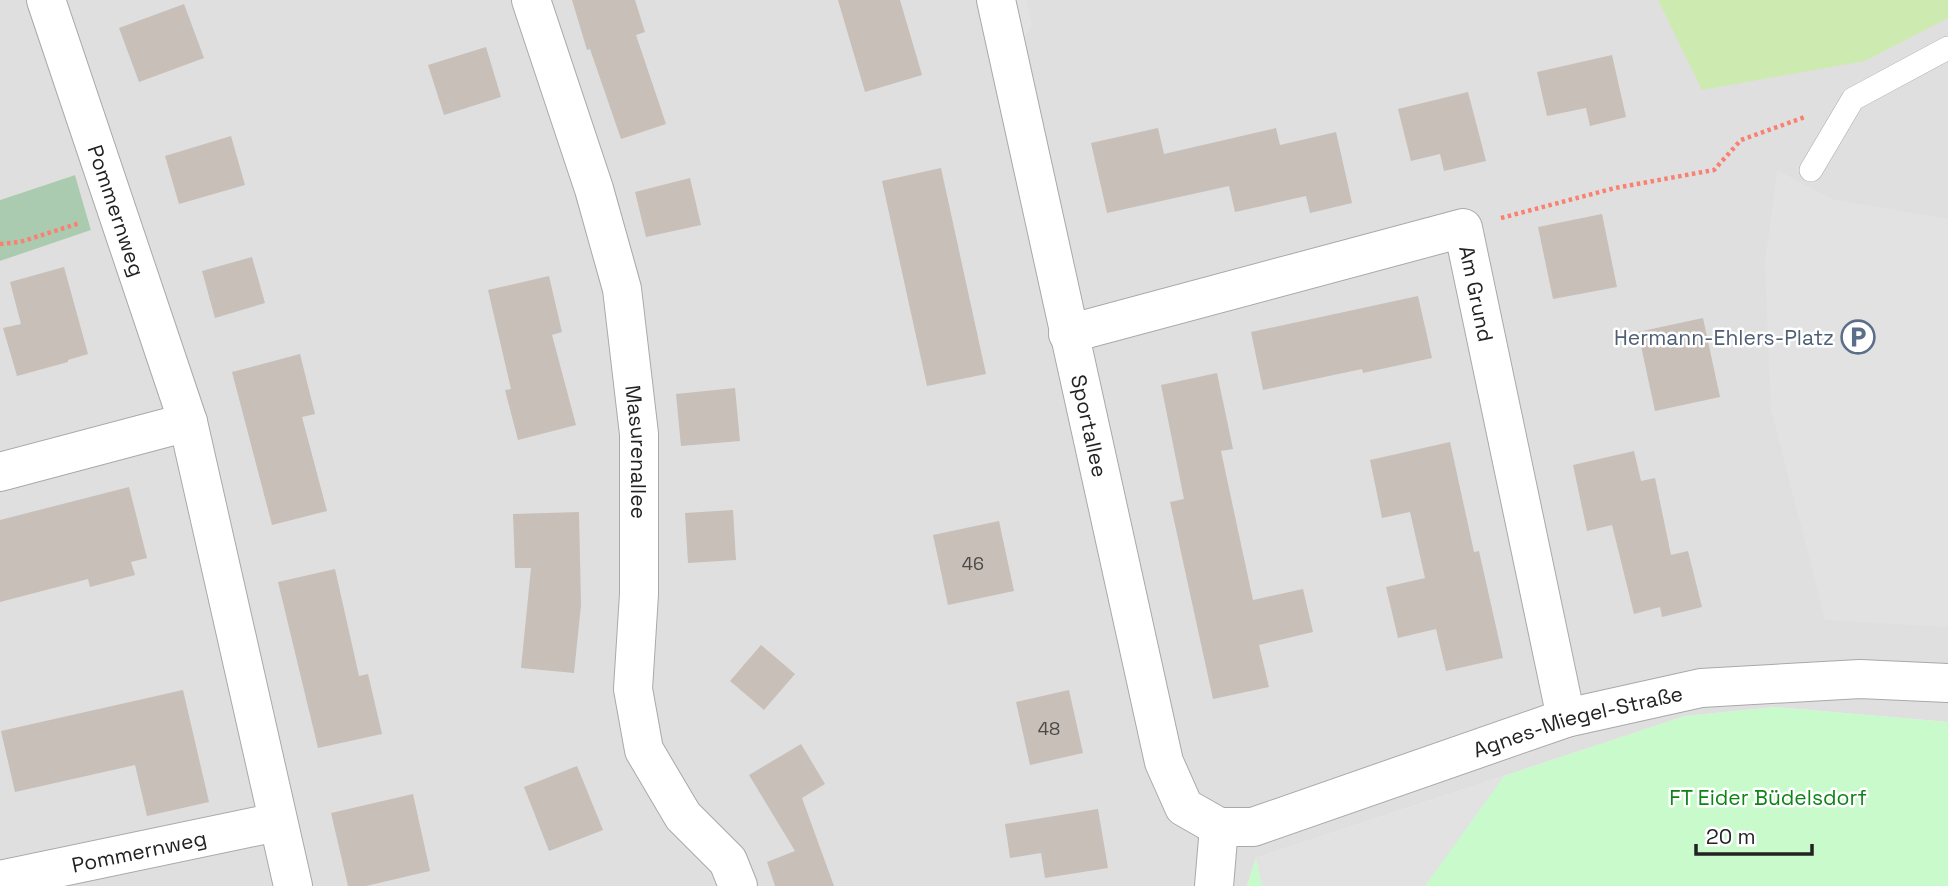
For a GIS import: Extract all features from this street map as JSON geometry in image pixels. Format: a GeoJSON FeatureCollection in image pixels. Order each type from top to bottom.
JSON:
{"type":"FeatureCollection","features":[{"type":"Feature","properties":{"kind":"street","name":"Pommernweg"},"geometry":{"type":"LineString","coordinates":[[46,0],[188,422],[293,886]]}},
{"type":"Feature","properties":{"kind":"street","name":"Masurenallee"},"geometry":{"type":"LineString","coordinates":[[531,0],[594,189],[622,289],[639,434],[639,594],[633,689],[644,750],[683,816],[728,861],[738,886]]}},
{"type":"Feature","properties":{"kind":"street","name":"Sportallee"},"geometry":{"type":"LineString","coordinates":[[996,0],[1164,762],[1184,807],[1219,827]]}},
{"type":"Feature","properties":{"kind":"street","name":"Am Grund"},"geometry":{"type":"LineString","coordinates":[[1069,334],[1463,228],[1566,718]]}},
{"type":"Feature","properties":{"kind":"street"},"geometry":{"type":"LineString","coordinates":[[0,472],[188,422]]}},
{"type":"Feature","properties":{"kind":"street","name":"Agnes-Miegel-Straße"},"geometry":{"type":"LineString","coordinates":[[1219,827],[1253,827],[1566,718],[1701,688],[1860,679],[1948,683]]}},
{"type":"Feature","properties":{"kind":"street","name":"Pommernweg"},"geometry":{"type":"LineString","coordinates":[[0,880],[277,822]]}},
{"type":"Feature","properties":{"kind":"street"},"geometry":{"type":"LineString","coordinates":[[1214,886],[1219,827]]}},
{"type":"Feature","properties":{"kind":"lane"},"geometry":{"type":"LineString","coordinates":[[1811,170],[1853,99],[1948,48]]}},
{"type":"Feature","properties":{"kind":"path"},"geometry":{"type":"LineString","coordinates":[[1463,228],[1615,188],[1714,170],[1741,140],[1853,99]]}},
{"type":"Feature","properties":{"kind":"path"},"geometry":{"type":"LineString","coordinates":[[0,244],[20,242],[117,212]]}},
{"type":"Feature","properties":{"kind":"shaded area"},"geometry":{"type":"Polygon","coordinates":[[[0,0],[1948,0],[1948,722],[1776,707],[1685,716],[1256,858],[1247,886],[0,886],[0,261],[91,229],[75,175],[0,200],[0,0]]]}},
{"type":"Feature","properties":{"kind":"shaded area"},"geometry":{"type":"Polygon","coordinates":[[[1012,0],[1026,0],[1032,25],[1022,41],[1012,0]]]}},
{"type":"Feature","properties":{"kind":"shaded area","name":"Hermann-Ehlers-Platz"},"geometry":{"type":"Polygon","coordinates":[[[1777,170],[1832,199],[1948,219],[1948,627],[1825,620],[1771,410],[1765,263],[1777,170]]]}},
{"type":"Feature","properties":{"kind":"shaded area"},"geometry":{"type":"Polygon","coordinates":[[[1504,776],[1425,886],[1262,886],[1256,858],[1504,776]]]}},
{"type":"Feature","properties":{"kind":"green space"},"geometry":{"type":"Polygon","coordinates":[[[1658,0],[1948,0],[1948,18],[1865,61],[1702,90],[1658,0]]]}},
{"type":"Feature","properties":{"kind":"green space"},"geometry":{"type":"Polygon","coordinates":[[[75,175],[91,230],[0,261],[0,200],[75,175]]]}},
{"type":"Feature","properties":{"kind":"green space","name":"FT Eider Büdelsdorf"},"geometry":{"type":"Polygon","coordinates":[[[1776,707],[1948,722],[1948,886],[1247,886],[1256,858],[1685,716],[1776,707]]]}},
{"type":"Feature","properties":{"kind":"building"},"geometry":{"type":"Polygon","coordinates":[[[572,0],[635,0],[645,32],[636,35],[666,124],[621,139],[590,49],[587,50],[572,0]]]}},
{"type":"Feature","properties":{"kind":"building"},"geometry":{"type":"Polygon","coordinates":[[[838,0],[900,0],[922,75],[865,92],[838,0]]]}},
{"type":"Feature","properties":{"kind":"building"},"geometry":{"type":"Polygon","coordinates":[[[184,4],[204,58],[139,82],[119,28],[184,4]]]}},
{"type":"Feature","properties":{"kind":"building"},"geometry":{"type":"Polygon","coordinates":[[[486,47],[501,97],[444,115],[428,65],[486,47]]]}},
{"type":"Feature","properties":{"kind":"building"},"geometry":{"type":"Polygon","coordinates":[[[1612,55],[1626,117],[1590,126],[1586,108],[1547,116],[1537,72],[1612,55]]]}},
{"type":"Feature","properties":{"kind":"building"},"geometry":{"type":"Polygon","coordinates":[[[1468,92],[1486,161],[1444,171],[1440,154],[1411,161],[1398,109],[1468,92]]]}},
{"type":"Feature","properties":{"kind":"building"},"geometry":{"type":"Polygon","coordinates":[[[1158,128],[1164,154],[1276,128],[1280,145],[1336,132],[1352,203],[1310,213],[1306,196],[1235,212],[1229,186],[1107,213],[1091,143],[1158,128]]]}},
{"type":"Feature","properties":{"kind":"building"},"geometry":{"type":"Polygon","coordinates":[[[231,136],[245,185],[179,204],[165,156],[231,136]]]}},
{"type":"Feature","properties":{"kind":"building"},"geometry":{"type":"Polygon","coordinates":[[[941,168],[986,374],[927,386],[882,181],[941,168]]]}},
{"type":"Feature","properties":{"kind":"building"},"geometry":{"type":"Polygon","coordinates":[[[690,178],[701,225],[646,237],[635,192],[690,178]]]}},
{"type":"Feature","properties":{"kind":"building"},"geometry":{"type":"Polygon","coordinates":[[[1602,214],[1617,287],[1553,299],[1538,227],[1602,214]]]}},
{"type":"Feature","properties":{"kind":"building"},"geometry":{"type":"Polygon","coordinates":[[[252,257],[265,303],[215,318],[202,271],[252,257]]]}},
{"type":"Feature","properties":{"kind":"building"},"geometry":{"type":"Polygon","coordinates":[[[64,267],[88,354],[17,376],[3,328],[21,324],[10,282],[64,267]]]}},
{"type":"Feature","properties":{"kind":"building"},"geometry":{"type":"Polygon","coordinates":[[[549,276],[562,332],[552,335],[576,425],[518,440],[505,390],[511,389],[488,290],[549,276]]]}},
{"type":"Feature","properties":{"kind":"building"},"geometry":{"type":"Polygon","coordinates":[[[1418,296],[1432,358],[1363,373],[1362,369],[1263,390],[1251,332],[1418,296]]]}},
{"type":"Feature","properties":{"kind":"building"},"geometry":{"type":"Polygon","coordinates":[[[1703,318],[1720,397],[1655,411],[1638,332],[1703,318]]]}},
{"type":"Feature","properties":{"kind":"building"},"geometry":{"type":"Polygon","coordinates":[[[300,354],[315,414],[302,417],[327,511],[272,525],[232,372],[300,354]]]}},
{"type":"Feature","properties":{"kind":"building"},"geometry":{"type":"Polygon","coordinates":[[[1217,373],[1233,449],[1221,451],[1253,600],[1303,589],[1313,632],[1259,645],[1269,687],[1213,699],[1170,502],[1184,499],[1161,385],[1217,373]]]}},
{"type":"Feature","properties":{"kind":"building"},"geometry":{"type":"Polygon","coordinates":[[[735,388],[740,441],[681,446],[676,394],[735,388]]]}},
{"type":"Feature","properties":{"kind":"building"},"geometry":{"type":"Polygon","coordinates":[[[1450,442],[1474,552],[1479,551],[1503,658],[1446,671],[1436,629],[1398,638],[1386,587],[1425,578],[1410,512],[1382,518],[1370,460],[1450,442]]]}},
{"type":"Feature","properties":{"kind":"building"},"geometry":{"type":"Polygon","coordinates":[[[1634,451],[1641,481],[1655,478],[1671,555],[1688,551],[1702,607],[1662,617],[1660,607],[1634,614],[1612,525],[1587,531],[1573,465],[1634,451]]]}},
{"type":"Feature","properties":{"kind":"building"},"geometry":{"type":"Polygon","coordinates":[[[129,487],[147,558],[131,562],[135,575],[90,587],[88,579],[0,602],[0,520],[129,487]]]}},
{"type":"Feature","properties":{"kind":"building"},"geometry":{"type":"Polygon","coordinates":[[[733,510],[736,560],[688,563],[685,513],[733,510]]]}},
{"type":"Feature","properties":{"kind":"building"},"geometry":{"type":"Polygon","coordinates":[[[579,512],[581,605],[574,673],[521,668],[531,568],[515,568],[513,514],[579,512]]]}},
{"type":"Feature","properties":{"kind":"building"},"geometry":{"type":"Polygon","coordinates":[[[999,521],[1014,591],[948,605],[933,535],[999,521]]]}},
{"type":"Feature","properties":{"kind":"building"},"geometry":{"type":"Polygon","coordinates":[[[335,569],[359,676],[368,674],[382,734],[318,748],[278,582],[335,569]]]}},
{"type":"Feature","properties":{"kind":"building"},"geometry":{"type":"Polygon","coordinates":[[[761,645],[795,674],[764,710],[730,681],[761,645]]]}},
{"type":"Feature","properties":{"kind":"building"},"geometry":{"type":"Polygon","coordinates":[[[183,690],[209,802],[147,816],[135,765],[15,792],[1,731],[183,690]]]}},
{"type":"Feature","properties":{"kind":"building"},"geometry":{"type":"Polygon","coordinates":[[[1069,690],[1083,753],[1030,765],[1016,702],[1069,690]]]}},
{"type":"Feature","properties":{"kind":"building"},"geometry":{"type":"Polygon","coordinates":[[[801,744],[825,784],[802,798],[834,886],[775,886],[767,862],[795,851],[749,775],[801,744]]]}},
{"type":"Feature","properties":{"kind":"building"},"geometry":{"type":"Polygon","coordinates":[[[577,766],[603,830],[549,851],[524,787],[577,766]]]}},
{"type":"Feature","properties":{"kind":"building"},"geometry":{"type":"Polygon","coordinates":[[[413,794],[430,871],[366,886],[348,886],[331,813],[413,794]]]}},
{"type":"Feature","properties":{"kind":"building"},"geometry":{"type":"Polygon","coordinates":[[[1098,809],[1108,868],[1045,878],[1041,853],[1010,858],[1005,824],[1098,809]]]}},
{"type":"Feature","properties":{"kind":"place","name":"Hermann-Ehlers-Platz"},"geometry":{"type":"Point","coordinates":[1858,337]}}]}
